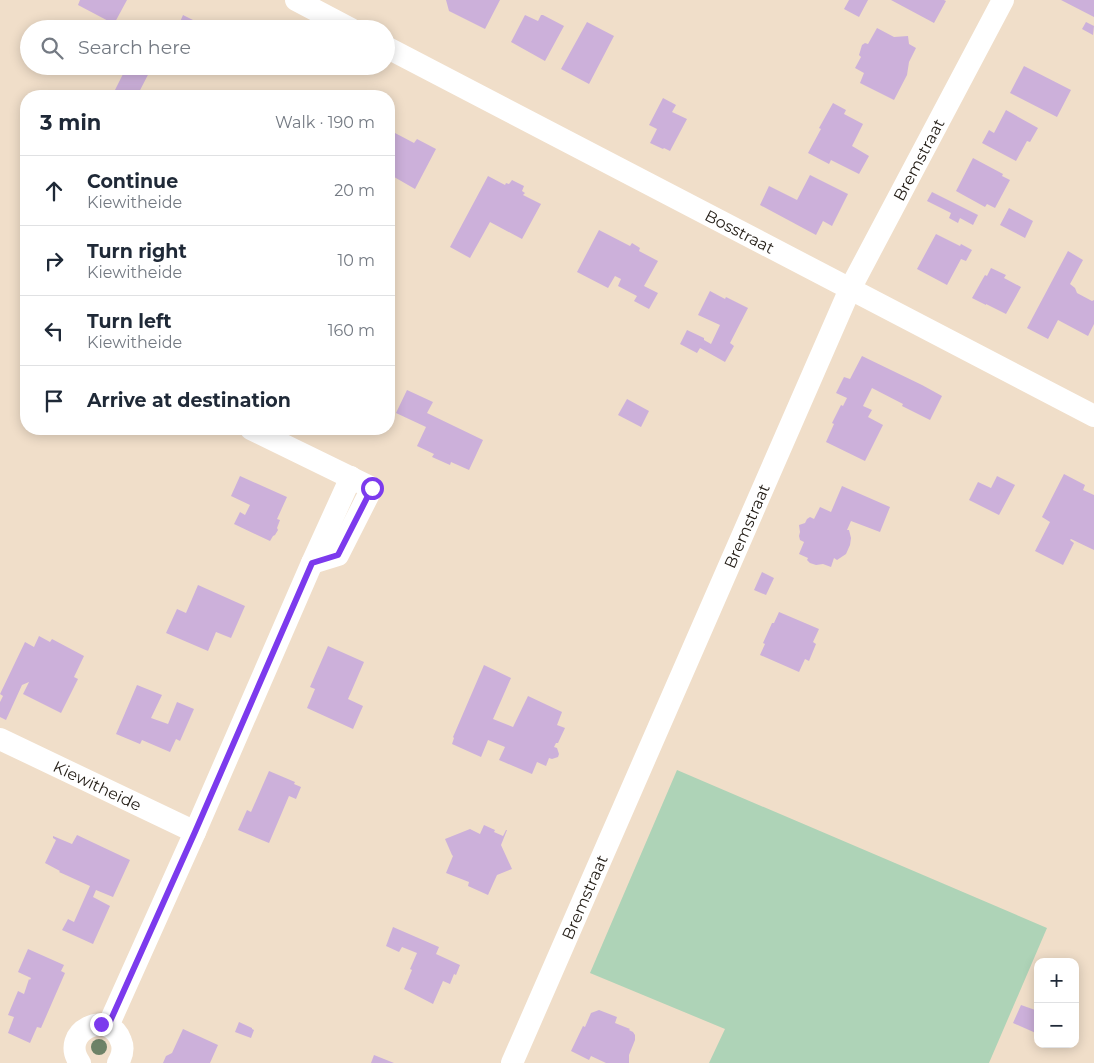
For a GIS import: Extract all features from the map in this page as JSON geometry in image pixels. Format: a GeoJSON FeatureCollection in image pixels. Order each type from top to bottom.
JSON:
{"type":"FeatureCollection","features":[{"type":"Feature","properties":{"kind":"street"},"geometry":{"type":"LineString","coordinates":[[296,0],[334,20]]}},
{"type":"Feature","properties":{"kind":"street","name":"Bremstraat"},"geometry":{"type":"LineString","coordinates":[[512,1063],[850,289],[1003,0]]}},
{"type":"Feature","properties":{"kind":"street","name":"Bosstraat"},"geometry":{"type":"LineString","coordinates":[[395,52],[1094,416]]}},
{"type":"Feature","properties":{"kind":"street"},"geometry":{"type":"LineString","coordinates":[[108,1026],[312,563],[338,555],[372,488],[263,435]]}},
{"type":"Feature","properties":{"kind":"street","name":"Kiewitheide"},"geometry":{"type":"LineString","coordinates":[[0,739],[195,832]]}},
{"type":"Feature","properties":{"kind":"street"},"geometry":{"type":"LineString","coordinates":[[80,1063],[75,1054],[76,1039],[80,1032],[86,1028],[101,1024],[115,1030],[120,1037],[123,1045],[118,1063]]}},
{"type":"Feature","properties":{"kind":"green space"},"geometry":{"type":"Polygon","coordinates":[[[677,770],[1047,928],[989,1063],[709,1063],[725,1029],[590,973],[677,770]]]}},
{"type":"Feature","properties":{"kind":"building"},"geometry":{"type":"Polygon","coordinates":[[[80,0],[127,0],[116,20],[106,20],[78,5],[80,0]]]}},
{"type":"Feature","properties":{"kind":"building"},"geometry":{"type":"Polygon","coordinates":[[[446,0],[500,0],[485,29],[449,11],[446,0]]]}},
{"type":"Feature","properties":{"kind":"building"},"geometry":{"type":"Polygon","coordinates":[[[849,0],[868,0],[859,17],[844,9],[849,0]]]}},
{"type":"Feature","properties":{"kind":"building"},"geometry":{"type":"Polygon","coordinates":[[[891,0],[944,0],[946,1],[934,23],[891,0]]]}},
{"type":"Feature","properties":{"kind":"building"},"geometry":{"type":"Polygon","coordinates":[[[1061,0],[1094,0],[1094,17],[1061,0]]]}},
{"type":"Feature","properties":{"kind":"building"},"geometry":{"type":"Polygon","coordinates":[[[183,15],[193,20],[181,20],[183,15]]]}},
{"type":"Feature","properties":{"kind":"building"},"geometry":{"type":"Polygon","coordinates":[[[525,15],[538,21],[541,15],[543,15],[564,26],[545,61],[511,42],[525,15]]]}},
{"type":"Feature","properties":{"kind":"building"},"geometry":{"type":"Polygon","coordinates":[[[587,22],[614,36],[589,84],[561,69],[587,22]]]}},
{"type":"Feature","properties":{"kind":"building"},"geometry":{"type":"Polygon","coordinates":[[[1086,22],[1094,26],[1093,35],[1082,29],[1086,22]]]}},
{"type":"Feature","properties":{"kind":"building"},"geometry":{"type":"Polygon","coordinates":[[[877,28],[894,37],[908,36],[909,44],[916,48],[909,62],[907,75],[894,100],[860,83],[864,73],[855,68],[861,57],[859,55],[862,45],[868,44],[877,28]]]}},
{"type":"Feature","properties":{"kind":"building"},"geometry":{"type":"Polygon","coordinates":[[[1024,66],[1071,90],[1057,117],[1010,93],[1024,66]]]}},
{"type":"Feature","properties":{"kind":"building"},"geometry":{"type":"Polygon","coordinates":[[[122,75],[148,75],[140,90],[115,90],[122,75]]]}},
{"type":"Feature","properties":{"kind":"building"},"geometry":{"type":"Polygon","coordinates":[[[663,98],[676,105],[672,112],[687,119],[670,151],[650,143],[657,129],[649,125],[663,98]]]}},
{"type":"Feature","properties":{"kind":"building"},"geometry":{"type":"Polygon","coordinates":[[[833,103],[846,110],[844,114],[863,124],[852,146],[869,156],[859,174],[831,160],[829,164],[808,153],[833,103]]]}},
{"type":"Feature","properties":{"kind":"building"},"geometry":{"type":"Polygon","coordinates":[[[1006,110],[1038,128],[1030,142],[1027,141],[1016,161],[982,143],[989,130],[994,133],[1006,110]]]}},
{"type":"Feature","properties":{"kind":"building"},"geometry":{"type":"Polygon","coordinates":[[[395,133],[414,143],[417,139],[436,149],[415,189],[395,177],[395,133]]]}},
{"type":"Feature","properties":{"kind":"building"},"geometry":{"type":"Polygon","coordinates":[[[973,158],[1003,174],[1002,176],[1010,180],[995,208],[987,204],[985,207],[956,191],[973,158]]]}},
{"type":"Feature","properties":{"kind":"building"},"geometry":{"type":"Polygon","coordinates":[[[810,175],[848,194],[832,226],[823,221],[816,235],[760,205],[769,186],[797,200],[810,175]]]}},
{"type":"Feature","properties":{"kind":"building"},"geometry":{"type":"Polygon","coordinates":[[[488,176],[505,185],[506,183],[509,184],[512,180],[524,186],[522,191],[525,193],[523,195],[541,204],[522,239],[490,222],[470,258],[450,247],[488,176]]]}},
{"type":"Feature","properties":{"kind":"building"},"geometry":{"type":"Polygon","coordinates":[[[932,192],[978,215],[973,225],[960,218],[958,223],[949,218],[951,213],[927,201],[932,192]]]}},
{"type":"Feature","properties":{"kind":"building"},"geometry":{"type":"Polygon","coordinates":[[[1009,208],[1033,221],[1025,238],[1000,225],[1009,208]]]}},
{"type":"Feature","properties":{"kind":"building"},"geometry":{"type":"Polygon","coordinates":[[[599,230],[630,246],[632,243],[640,248],[639,251],[658,261],[644,286],[658,293],[649,309],[634,301],[637,296],[618,286],[621,279],[615,276],[608,288],[577,272],[599,230]]]}},
{"type":"Feature","properties":{"kind":"building"},"geometry":{"type":"Polygon","coordinates":[[[936,234],[972,250],[966,261],[961,259],[947,285],[917,269],[936,234]]]}},
{"type":"Feature","properties":{"kind":"building"},"geometry":{"type":"Polygon","coordinates":[[[1068,251],[1083,260],[1070,284],[1077,293],[1092,301],[1094,300],[1094,324],[1088,336],[1058,320],[1048,339],[1027,328],[1068,251]]]}},
{"type":"Feature","properties":{"kind":"building"},"geometry":{"type":"Polygon","coordinates":[[[991,268],[1006,275],[1004,278],[1021,287],[1006,314],[972,298],[991,268]]]}},
{"type":"Feature","properties":{"kind":"building"},"geometry":{"type":"Polygon","coordinates":[[[710,291],[748,308],[730,343],[734,346],[725,362],[700,348],[697,353],[680,344],[687,330],[704,338],[704,340],[711,344],[720,325],[698,315],[710,291]]]}},
{"type":"Feature","properties":{"kind":"building"},"geometry":{"type":"Polygon","coordinates":[[[862,356],[942,396],[930,420],[872,388],[863,406],[872,410],[868,417],[883,425],[865,461],[826,442],[834,424],[832,423],[841,405],[843,406],[847,398],[836,393],[844,377],[850,379],[862,356]]]}},
{"type":"Feature","properties":{"kind":"building"},"geometry":{"type":"Polygon","coordinates":[[[407,390],[433,402],[427,413],[483,440],[469,470],[451,462],[450,465],[432,457],[434,454],[417,446],[426,427],[396,413],[407,390]]]}},
{"type":"Feature","properties":{"kind":"building"},"geometry":{"type":"Polygon","coordinates":[[[627,399],[649,411],[641,427],[618,415],[627,399]]]}},
{"type":"Feature","properties":{"kind":"building"},"geometry":{"type":"Polygon","coordinates":[[[1064,474],[1085,485],[1083,490],[1094,495],[1094,550],[1071,539],[1074,543],[1063,565],[1035,551],[1050,522],[1042,517],[1064,474]]]}},
{"type":"Feature","properties":{"kind":"building"},"geometry":{"type":"Polygon","coordinates":[[[240,476],[287,497],[277,519],[280,520],[278,530],[270,541],[234,524],[240,512],[245,515],[250,505],[231,496],[240,476]]]}},
{"type":"Feature","properties":{"kind":"building"},"geometry":{"type":"Polygon","coordinates":[[[997,476],[1015,485],[999,515],[969,500],[978,482],[991,488],[997,476]]]}},
{"type":"Feature","properties":{"kind":"building"},"geometry":{"type":"Polygon","coordinates":[[[842,486],[890,507],[880,532],[851,521],[847,530],[849,530],[851,538],[850,545],[846,554],[837,560],[834,558],[831,567],[810,563],[807,560],[808,558],[799,554],[804,542],[800,540],[799,525],[805,523],[810,517],[814,519],[820,507],[831,512],[842,486]]]}},
{"type":"Feature","properties":{"kind":"building"},"geometry":{"type":"Polygon","coordinates":[[[762,572],[774,578],[766,595],[754,590],[762,572]]]}},
{"type":"Feature","properties":{"kind":"building"},"geometry":{"type":"Polygon","coordinates":[[[198,585],[245,606],[231,638],[216,632],[208,651],[166,633],[177,609],[186,613],[198,585]]]}},
{"type":"Feature","properties":{"kind":"building"},"geometry":{"type":"Polygon","coordinates":[[[779,612],[819,629],[813,642],[816,644],[809,661],[805,659],[799,672],[760,655],[765,644],[763,643],[779,612]]]}},
{"type":"Feature","properties":{"kind":"building"},"geometry":{"type":"Polygon","coordinates":[[[39,636],[50,642],[52,639],[84,656],[74,677],[78,679],[61,713],[23,694],[29,682],[22,685],[6,720],[0,717],[0,702],[3,696],[0,694],[25,642],[34,647],[39,636]]]}},
{"type":"Feature","properties":{"kind":"building"},"geometry":{"type":"Polygon","coordinates":[[[328,646],[364,662],[348,699],[363,706],[353,729],[307,708],[315,689],[310,687],[328,646]]]}},
{"type":"Feature","properties":{"kind":"building"},"geometry":{"type":"Polygon","coordinates":[[[484,665],[511,678],[493,719],[513,727],[528,696],[562,712],[557,725],[565,728],[554,747],[557,748],[558,757],[549,758],[546,766],[537,762],[532,774],[499,760],[505,747],[488,740],[481,757],[452,744],[453,737],[484,665]]]}},
{"type":"Feature","properties":{"kind":"building"},"geometry":{"type":"Polygon","coordinates":[[[137,685],[162,695],[151,718],[168,724],[177,702],[194,709],[180,741],[176,739],[170,752],[142,740],[140,744],[116,734],[137,685]]]}},
{"type":"Feature","properties":{"kind":"building"},"geometry":{"type":"Polygon","coordinates":[[[269,771],[295,782],[294,784],[301,787],[296,799],[289,796],[269,843],[238,830],[247,810],[251,812],[269,771]]]}},
{"type":"Feature","properties":{"kind":"building"},"geometry":{"type":"Polygon","coordinates":[[[484,825],[503,836],[507,830],[501,845],[512,869],[497,875],[488,895],[468,886],[469,882],[446,873],[453,856],[445,839],[470,829],[480,834],[484,825]]]}},
{"type":"Feature","properties":{"kind":"building"},"geometry":{"type":"Polygon","coordinates":[[[77,835],[130,860],[113,897],[96,890],[93,897],[110,906],[93,944],[62,930],[68,919],[74,922],[90,886],[59,872],[45,863],[56,840],[53,836],[72,844],[77,835]]]}},
{"type":"Feature","properties":{"kind":"building"},"geometry":{"type":"Polygon","coordinates":[[[393,927],[439,947],[436,954],[460,965],[450,984],[443,981],[433,1004],[404,989],[417,953],[402,947],[399,952],[386,946],[393,927]]]}},
{"type":"Feature","properties":{"kind":"building"},"geometry":{"type":"Polygon","coordinates":[[[28,949],[64,965],[61,971],[65,973],[41,1028],[37,1027],[30,1043],[8,1033],[14,1017],[8,1015],[18,991],[24,994],[31,978],[18,972],[28,949]]]}},
{"type":"Feature","properties":{"kind":"building"},"geometry":{"type":"Polygon","coordinates":[[[1021,1005],[1034,1010],[1034,1032],[1013,1023],[1021,1005]]]}},
{"type":"Feature","properties":{"kind":"building"},"geometry":{"type":"Polygon","coordinates":[[[599,1010],[617,1017],[615,1023],[630,1029],[635,1035],[629,1055],[629,1063],[606,1063],[591,1056],[589,1060],[571,1051],[591,1013],[599,1010]]]}},
{"type":"Feature","properties":{"kind":"building"},"geometry":{"type":"Polygon","coordinates":[[[239,1022],[254,1030],[251,1038],[235,1032],[239,1022]]]}},
{"type":"Feature","properties":{"kind":"building"},"geometry":{"type":"Polygon","coordinates":[[[183,1029],[218,1045],[210,1063],[163,1063],[166,1056],[172,1053],[183,1029]]]}},
{"type":"Feature","properties":{"kind":"building"},"geometry":{"type":"Polygon","coordinates":[[[374,1055],[394,1063],[371,1063],[374,1055]]]}},
{"type":"Feature","properties":{"kind":"route"},"geometry":{"type":"LineString","coordinates":[[101,1024],[108,1026],[312,563],[338,555],[372,488]]}}]}
